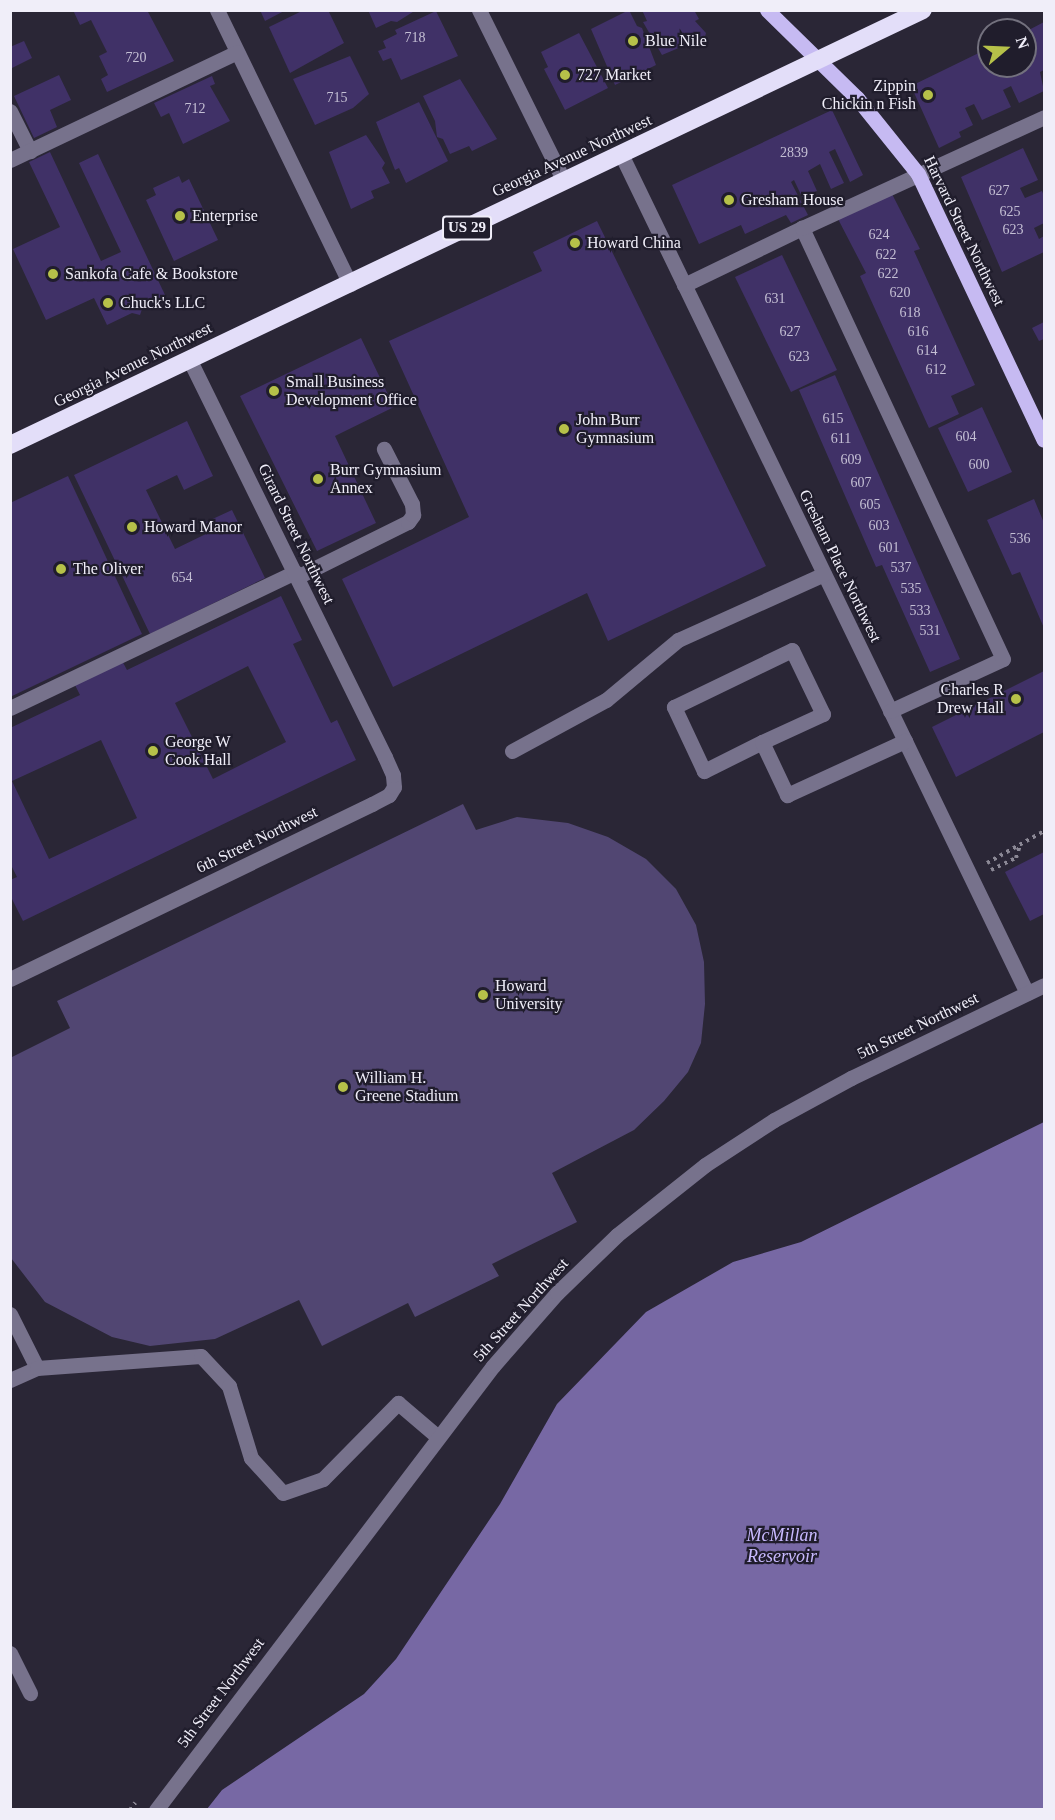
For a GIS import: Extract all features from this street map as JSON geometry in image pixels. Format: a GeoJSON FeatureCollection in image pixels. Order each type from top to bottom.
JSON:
{"type":"FeatureCollection","features":[{"type":"Feature","properties":{"kind":"highway","name":"Georgia Avenue Northwest"},"geometry":{"type":"LineString","coordinates":[[10,445],[922,10]]}},
{"type":"Feature","properties":{"kind":"main road","name":"Harvard Street Northwest"},"geometry":{"type":"LineString","coordinates":[[766,10],[884,128],[918,174],[1044,440]]}},
{"type":"Feature","properties":{"kind":"street"},"geometry":{"type":"LineString","coordinates":[[217,10],[350,284]]}},
{"type":"Feature","properties":{"kind":"street"},"geometry":{"type":"LineString","coordinates":[[479,10],[564,181]]}},
{"type":"Feature","properties":{"kind":"street"},"geometry":{"type":"LineString","coordinates":[[10,160],[237,52]]}},
{"type":"Feature","properties":{"kind":"street"},"geometry":{"type":"LineString","coordinates":[[10,111],[30,151]]}},
{"type":"Feature","properties":{"kind":"street"},"geometry":{"type":"LineString","coordinates":[[684,285],[918,174],[1042,123]]}},
{"type":"Feature","properties":{"kind":"street","name":"Gresham Place Northwest"},"geometry":{"type":"LineString","coordinates":[[621,154],[1027,993]]}},
{"type":"Feature","properties":{"kind":"street"},"geometry":{"type":"LineString","coordinates":[[802,228],[1003,659],[890,711]]}},
{"type":"Feature","properties":{"kind":"street","name":"Girard Street Northwest"},"geometry":{"type":"LineString","coordinates":[[190,360],[369,724]]}},
{"type":"Feature","properties":{"kind":"street"},"geometry":{"type":"LineString","coordinates":[[10,708],[397,528],[413,515],[412,504],[384,449]]}},
{"type":"Feature","properties":{"kind":"street"},"geometry":{"type":"LineString","coordinates":[[512,751],[606,700],[678,640],[824,574]]}},
{"type":"Feature","properties":{"kind":"street"},"geometry":{"type":"LineString","coordinates":[[792,650],[823,714],[762,742],[704,771],[674,707],[792,650]]}},
{"type":"Feature","properties":{"kind":"street","name":"6th Street Northwest"},"geometry":{"type":"LineString","coordinates":[[10,979],[389,795],[394,788],[393,775],[369,724]]}},
{"type":"Feature","properties":{"kind":"street"},"geometry":{"type":"LineString","coordinates":[[762,742],[787,795],[905,741]]}},
{"type":"Feature","properties":{"kind":"street","name":"5th Street Northwest"},"geometry":{"type":"LineString","coordinates":[[156,1809],[515,1339],[557,1293],[617,1235],[676,1187],[809,1100],[1044,985]]}},
{"type":"Feature","properties":{"kind":"street"},"geometry":{"type":"LineString","coordinates":[[10,1314],[37,1368]]}},
{"type":"Feature","properties":{"kind":"street"},"geometry":{"type":"LineString","coordinates":[[10,1380],[37,1368],[201,1356],[229,1386],[251,1458],[283,1493],[323,1479],[398,1403],[438,1437]]}},
{"type":"Feature","properties":{"kind":"street"},"geometry":{"type":"LineString","coordinates":[[10,1653],[30,1693]]}},
{"type":"Feature","properties":{"kind":"path"},"geometry":{"type":"LineString","coordinates":[[986,863],[1044,831]]}},
{"type":"Feature","properties":{"kind":"path"},"geometry":{"type":"LineString","coordinates":[[990,871],[1016,858],[1020,845]]}},
{"type":"Feature","properties":{"kind":"shaded area","name":"William H. Greene Stadium"},"geometry":{"type":"Polygon","coordinates":[[[463,804],[476,830],[517,817],[568,823],[608,837],[646,859],[676,889],[696,925],[704,962],[705,1004],[701,1043],[688,1072],[664,1101],[634,1130],[552,1173],[577,1222],[492,1264],[499,1276],[415,1317],[408,1303],[322,1346],[299,1300],[215,1339],[150,1346],[112,1337],[45,1302],[11,1258],[10,1058],[70,1028],[57,1001],[463,804]]]}},
{"type":"Feature","properties":{"kind":"water","name":"McMillan Reservoir"},"geometry":{"type":"Polygon","coordinates":[[[1044,1122],[1044,1809],[207,1809],[222,1790],[364,1694],[396,1659],[500,1504],[557,1404],[646,1312],[733,1262],[801,1242],[1044,1122]]]}},
{"type":"Feature","properties":{"kind":"building"},"geometry":{"type":"Polygon","coordinates":[[[73,10],[147,10],[174,61],[107,92],[101,79],[108,75],[99,56],[107,52],[91,20],[80,25],[73,10]]]}},
{"type":"Feature","properties":{"kind":"building"},"geometry":{"type":"Polygon","coordinates":[[[260,10],[286,10],[265,21],[260,10]]]}},
{"type":"Feature","properties":{"kind":"building"},"geometry":{"type":"Polygon","coordinates":[[[304,10],[328,10],[344,43],[290,73],[269,27],[304,10]]]}},
{"type":"Feature","properties":{"kind":"building"},"geometry":{"type":"Polygon","coordinates":[[[368,10],[416,10],[397,22],[391,21],[376,28],[368,10]]]}},
{"type":"Feature","properties":{"kind":"building"},"geometry":{"type":"Polygon","coordinates":[[[629,10],[637,26],[642,28],[656,65],[615,85],[591,29],[629,10]]]}},
{"type":"Feature","properties":{"kind":"building"},"geometry":{"type":"Polygon","coordinates":[[[642,10],[694,10],[699,19],[695,21],[706,33],[705,37],[662,55],[643,22],[647,21],[642,10]]]}},
{"type":"Feature","properties":{"kind":"building"},"geometry":{"type":"Polygon","coordinates":[[[436,11],[458,56],[401,80],[391,58],[383,61],[378,51],[386,48],[383,41],[397,34],[395,30],[436,11]]]}},
{"type":"Feature","properties":{"kind":"building"},"geometry":{"type":"Polygon","coordinates":[[[1044,22],[1044,70],[1040,72],[1044,91],[1019,103],[1011,86],[1003,90],[1011,107],[982,120],[974,104],[965,108],[973,125],[959,132],[961,137],[939,148],[911,86],[977,54],[977,78],[1037,78],[1037,26],[1044,22]]]}},
{"type":"Feature","properties":{"kind":"building"},"geometry":{"type":"Polygon","coordinates":[[[579,33],[608,88],[565,110],[544,69],[548,67],[541,52],[579,33]]]}},
{"type":"Feature","properties":{"kind":"building"},"geometry":{"type":"Polygon","coordinates":[[[24,41],[32,58],[10,69],[10,47],[24,41]]]}},
{"type":"Feature","properties":{"kind":"building"},"geometry":{"type":"Polygon","coordinates":[[[350,56],[369,94],[353,108],[315,125],[293,79],[350,56]]]}},
{"type":"Feature","properties":{"kind":"building"},"geometry":{"type":"Polygon","coordinates":[[[59,75],[71,100],[50,110],[57,127],[34,138],[14,96],[59,75]]]}},
{"type":"Feature","properties":{"kind":"building"},"geometry":{"type":"Polygon","coordinates":[[[212,76],[215,84],[210,86],[230,121],[183,144],[169,113],[161,117],[154,103],[212,76]]]}},
{"type":"Feature","properties":{"kind":"building"},"geometry":{"type":"Polygon","coordinates":[[[460,79],[497,139],[472,151],[469,146],[450,154],[443,139],[437,137],[435,121],[423,96],[460,79]]]}},
{"type":"Feature","properties":{"kind":"building"},"geometry":{"type":"Polygon","coordinates":[[[419,102],[448,161],[406,183],[399,168],[395,170],[376,122],[419,102]]]}},
{"type":"Feature","properties":{"kind":"building"},"geometry":{"type":"Polygon","coordinates":[[[832,110],[863,175],[850,182],[835,149],[829,152],[844,183],[831,189],[820,164],[808,171],[817,191],[802,197],[794,180],[791,182],[808,215],[791,223],[786,215],[745,234],[741,225],[699,244],[672,185],[832,110]]]}},
{"type":"Feature","properties":{"kind":"building"},"geometry":{"type":"Polygon","coordinates":[[[366,135],[385,163],[382,168],[390,183],[371,191],[374,198],[351,209],[329,152],[366,135]]]}},
{"type":"Feature","properties":{"kind":"building"},"geometry":{"type":"Polygon","coordinates":[[[1023,148],[1038,180],[1020,188],[1025,198],[1042,191],[1044,196],[1044,223],[1034,228],[1039,239],[1044,236],[1044,252],[1002,272],[961,177],[1023,148]]]}},
{"type":"Feature","properties":{"kind":"building"},"geometry":{"type":"Polygon","coordinates":[[[50,152],[101,261],[121,252],[79,163],[98,154],[166,297],[142,309],[140,315],[132,313],[107,325],[94,298],[46,320],[13,249],[60,227],[29,162],[50,152]]]}},
{"type":"Feature","properties":{"kind":"building","name":"Enterprise"},"geometry":{"type":"Polygon","coordinates":[[[179,176],[182,183],[189,179],[218,240],[174,261],[146,200],[156,195],[153,188],[179,176]]]}},
{"type":"Feature","properties":{"kind":"building"},"geometry":{"type":"Polygon","coordinates":[[[891,192],[920,249],[914,251],[975,385],[951,396],[959,414],[929,428],[860,276],[866,273],[838,219],[891,192]]]}},
{"type":"Feature","properties":{"kind":"building","name":"John Burr Gymnasium"},"geometry":{"type":"Polygon","coordinates":[[[597,221],[766,566],[608,641],[587,593],[393,687],[342,579],[469,517],[389,341],[542,271],[533,252],[597,221]]]}},
{"type":"Feature","properties":{"kind":"building"},"geometry":{"type":"Polygon","coordinates":[[[782,255],[837,370],[791,392],[735,277],[782,255]]]}},
{"type":"Feature","properties":{"kind":"building"},"geometry":{"type":"Polygon","coordinates":[[[1044,322],[1044,339],[1039,341],[1032,328],[1044,322]]]}},
{"type":"Feature","properties":{"kind":"building","name":"Burr Gymnasium Annex"},"geometry":{"type":"Polygon","coordinates":[[[361,338],[394,407],[335,436],[376,523],[317,551],[240,396],[361,338]]]}},
{"type":"Feature","properties":{"kind":"building"},"geometry":{"type":"Polygon","coordinates":[[[835,375],[960,659],[930,672],[882,565],[876,567],[799,390],[835,375]]]}},
{"type":"Feature","properties":{"kind":"building"},"geometry":{"type":"Polygon","coordinates":[[[982,407],[1012,472],[968,492],[938,428],[982,407]]]}},
{"type":"Feature","properties":{"kind":"building","name":"Howard Manor"},"geometry":{"type":"Polygon","coordinates":[[[187,421],[213,476],[184,490],[177,475],[146,490],[175,549],[210,532],[206,522],[232,510],[265,578],[150,634],[74,475],[187,421]]]}},
{"type":"Feature","properties":{"kind":"building","name":"The Oliver"},"geometry":{"type":"Polygon","coordinates":[[[68,476],[142,634],[10,697],[10,503],[68,476]]]}},
{"type":"Feature","properties":{"kind":"building"},"geometry":{"type":"Polygon","coordinates":[[[1034,499],[1044,523],[1044,628],[1020,572],[1012,575],[987,520],[1034,499]]]}},
{"type":"Feature","properties":{"kind":"building","name":"George W Cook Hall"},"geometry":{"type":"Polygon","coordinates":[[[281,596],[302,640],[293,644],[331,723],[337,720],[356,760],[23,921],[10,895],[10,880],[17,877],[10,863],[10,728],[80,695],[73,681],[120,657],[127,670],[281,596]],[[248,666],[175,703],[213,779],[286,742],[248,666]],[[101,740],[12,781],[49,859],[137,818],[101,740]]]}},
{"type":"Feature","properties":{"kind":"building","name":"Charles R Drew Hall"},"geometry":{"type":"Polygon","coordinates":[[[1044,671],[1044,732],[956,777],[932,727],[1044,671]]]}},
{"type":"Feature","properties":{"kind":"building"},"geometry":{"type":"Polygon","coordinates":[[[1044,852],[1044,914],[1030,921],[1005,872],[1044,852]]]}},
{"type":"Feature","properties":{"kind":"place","name":"Blue Nile"},"geometry":{"type":"Point","coordinates":[633,41]}},
{"type":"Feature","properties":{"kind":"place","name":"727 Market"},"geometry":{"type":"Point","coordinates":[565,75]}},
{"type":"Feature","properties":{"kind":"place","name":"Zippin Chickin n Fish"},"geometry":{"type":"Point","coordinates":[928,95]}},
{"type":"Feature","properties":{"kind":"place","name":"Gresham House"},"geometry":{"type":"Point","coordinates":[729,200]}},
{"type":"Feature","properties":{"kind":"place","name":"Enterprise"},"geometry":{"type":"Point","coordinates":[180,216]}},
{"type":"Feature","properties":{"kind":"place","name":"Howard China"},"geometry":{"type":"Point","coordinates":[575,243]}},
{"type":"Feature","properties":{"kind":"place","name":"Sankofa Cafe & Bookstore"},"geometry":{"type":"Point","coordinates":[53,274]}},
{"type":"Feature","properties":{"kind":"place","name":"Chuck's LLC"},"geometry":{"type":"Point","coordinates":[108,303]}},
{"type":"Feature","properties":{"kind":"place","name":"Small Business Development Office"},"geometry":{"type":"Point","coordinates":[274,391]}},
{"type":"Feature","properties":{"kind":"place","name":"John Burr Gymnasium"},"geometry":{"type":"Point","coordinates":[564,429]}},
{"type":"Feature","properties":{"kind":"place","name":"Burr Gymnasium Annex"},"geometry":{"type":"Point","coordinates":[318,479]}},
{"type":"Feature","properties":{"kind":"place","name":"Howard Manor"},"geometry":{"type":"Point","coordinates":[132,527]}},
{"type":"Feature","properties":{"kind":"place","name":"The Oliver"},"geometry":{"type":"Point","coordinates":[61,569]}},
{"type":"Feature","properties":{"kind":"place","name":"Charles R Drew Hall"},"geometry":{"type":"Point","coordinates":[1016,699]}},
{"type":"Feature","properties":{"kind":"place","name":"George W Cook Hall"},"geometry":{"type":"Point","coordinates":[153,751]}},
{"type":"Feature","properties":{"kind":"place","name":"Howard University"},"geometry":{"type":"Point","coordinates":[483,995]}},
{"type":"Feature","properties":{"kind":"place","name":"William H. Greene Stadium"},"geometry":{"type":"Point","coordinates":[343,1087]}}]}
